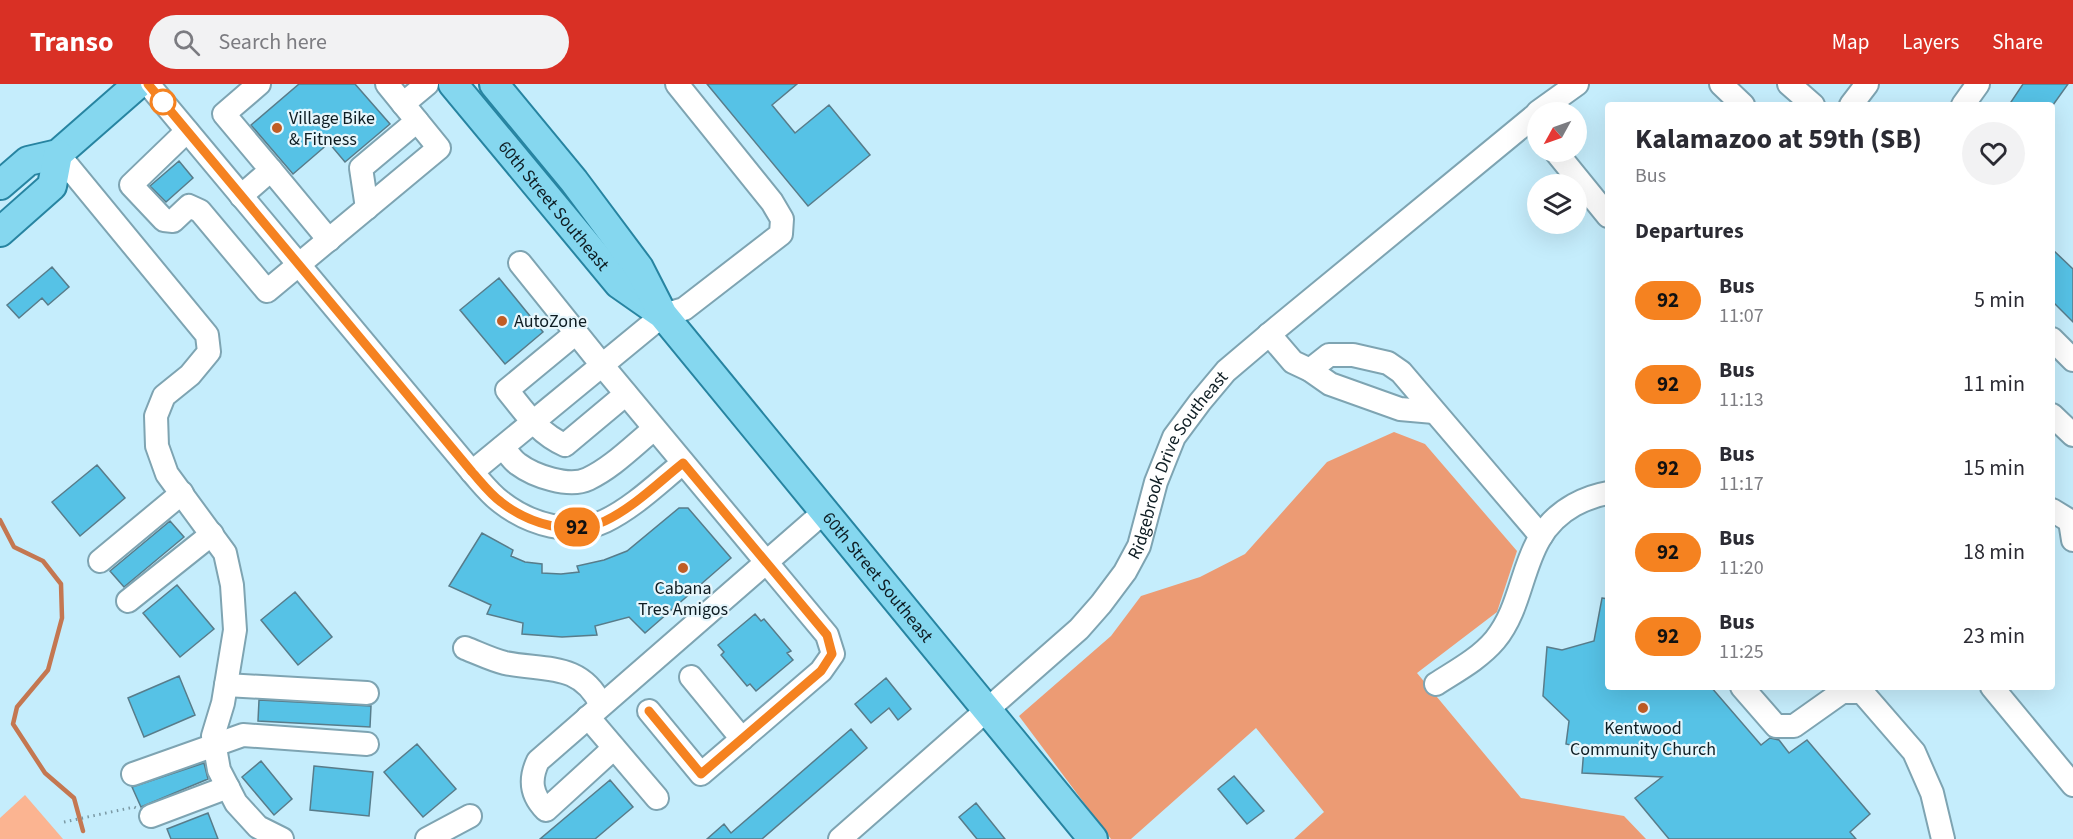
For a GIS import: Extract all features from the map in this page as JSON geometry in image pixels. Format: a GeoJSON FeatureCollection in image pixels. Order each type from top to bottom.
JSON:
{"type":"FeatureCollection","features":[{"type":"Feature","properties":{"kind":"main road"},"geometry":{"type":"LineString","coordinates":[[0,185],[28,160],[58,154],[138,84]]}},
{"type":"Feature","properties":{"kind":"main road","name":"60th Street Southeast"},"geometry":{"type":"LineString","coordinates":[[453,84],[619,284],[663,315]]}},
{"type":"Feature","properties":{"kind":"main road","name":"60th Street Southeast"},"geometry":{"type":"LineString","coordinates":[[494,84],[574,181],[639,268],[663,315],[1093,839]]}},
{"type":"Feature","properties":{"kind":"main road"},"geometry":{"type":"LineString","coordinates":[[481,118],[501,127],[524,121]]}},
{"type":"Feature","properties":{"kind":"main road"},"geometry":{"type":"LineString","coordinates":[[0,232],[52,186],[58,154]]}},
{"type":"Feature","properties":{"kind":"street"},"geometry":{"type":"LineString","coordinates":[[148,84],[472,472],[500,502],[532,521],[567,529],[603,522],[631,505],[683,463]]}},
{"type":"Feature","properties":{"kind":"street"},"geometry":{"type":"LineString","coordinates":[[259,84],[224,114],[329,240]]}},
{"type":"Feature","properties":{"kind":"street"},"geometry":{"type":"LineString","coordinates":[[187,131],[131,185],[164,220],[173,221],[189,206],[200,211],[267,291],[439,148],[387,84]]}},
{"type":"Feature","properties":{"kind":"street"},"geometry":{"type":"LineString","coordinates":[[367,208],[361,168],[410,112],[428,84]]}},
{"type":"Feature","properties":{"kind":"street"},"geometry":{"type":"LineString","coordinates":[[472,472],[663,315],[684,309],[781,234],[782,219],[772,202],[677,84]]}},
{"type":"Feature","properties":{"kind":"street","name":"Ridgebrook Drive Southeast"},"geometry":{"type":"LineString","coordinates":[[1555,102],[1577,84]]}},
{"type":"Feature","properties":{"kind":"street"},"geometry":{"type":"LineString","coordinates":[[1721,84],[1740,102]]}},
{"type":"Feature","properties":{"kind":"street"},"geometry":{"type":"LineString","coordinates":[[1789,84],[1810,102]]}},
{"type":"Feature","properties":{"kind":"street"},"geometry":{"type":"LineString","coordinates":[[1853,102],[1867,84]]}},
{"type":"Feature","properties":{"kind":"street"},"geometry":{"type":"LineString","coordinates":[[1965,102],[1978,84]]}},
{"type":"Feature","properties":{"kind":"street","name":"Ridgebrook Drive Southeast"},"geometry":{"type":"LineString","coordinates":[[840,839],[987,711],[1078,629],[1101,604],[1125,572],[1140,546],[1156,482],[1174,437],[1226,371],[1527,125]]}},
{"type":"Feature","properties":{"kind":"street"},"geometry":{"type":"LineString","coordinates":[[58,154],[207,335],[209,352],[190,375],[164,396],[156,416],[157,446],[167,474],[225,554],[232,585],[235,630],[224,703],[213,736],[219,770],[236,803],[258,827],[282,839]]}},
{"type":"Feature","properties":{"kind":"street"},"geometry":{"type":"LineString","coordinates":[[1565,162],[1605,212]]}},
{"type":"Feature","properties":{"kind":"street"},"geometry":{"type":"LineString","coordinates":[[241,196],[271,170]]}},
{"type":"Feature","properties":{"kind":"street"},"geometry":{"type":"LineString","coordinates":[[520,263],[654,429],[827,635],[832,654],[821,671],[701,774],[649,711]]}},
{"type":"Feature","properties":{"kind":"street"},"geometry":{"type":"LineString","coordinates":[[576,333],[507,390],[533,422],[550,439],[565,445],[626,394]]}},
{"type":"Feature","properties":{"kind":"street"},"geometry":{"type":"LineString","coordinates":[[1269,334],[1293,362],[1310,370],[1330,384],[1400,409],[1434,412]]}},
{"type":"Feature","properties":{"kind":"street"},"geometry":{"type":"LineString","coordinates":[[2055,342],[2073,360]]}},
{"type":"Feature","properties":{"kind":"street"},"geometry":{"type":"LineString","coordinates":[[1310,370],[1329,355],[1353,355],[1388,363],[1401,372],[1541,536]]}},
{"type":"Feature","properties":{"kind":"street"},"geometry":{"type":"LineString","coordinates":[[2055,418],[2073,435]]}},
{"type":"Feature","properties":{"kind":"street"},"geometry":{"type":"LineString","coordinates":[[503,447],[517,464],[534,473],[559,482],[586,480],[610,465],[654,429]]}},
{"type":"Feature","properties":{"kind":"street"},"geometry":{"type":"LineString","coordinates":[[100,561],[182,493]]}},
{"type":"Feature","properties":{"kind":"street"},"geometry":{"type":"LineString","coordinates":[[1436,684],[1477,657],[1496,640],[1519,592],[1528,563],[1546,525],[1563,511],[1585,499],[1605,494]]}},
{"type":"Feature","properties":{"kind":"street"},"geometry":{"type":"LineString","coordinates":[[614,748],[546,810],[539,802],[533,789],[532,773],[538,761],[824,512]]}},
{"type":"Feature","properties":{"kind":"street"},"geometry":{"type":"LineString","coordinates":[[128,601],[212,534]]}},
{"type":"Feature","properties":{"kind":"street"},"geometry":{"type":"LineString","coordinates":[[465,648],[504,662],[553,669],[584,680],[595,693],[595,711],[614,748],[657,798]]}},
{"type":"Feature","properties":{"kind":"street"},"geometry":{"type":"LineString","coordinates":[[691,677],[742,739]]}},
{"type":"Feature","properties":{"kind":"street"},"geometry":{"type":"LineString","coordinates":[[226,685],[367,693]]}},
{"type":"Feature","properties":{"kind":"street"},"geometry":{"type":"LineString","coordinates":[[1745,690],[1776,726],[1784,727],[1794,726],[1842,692],[1862,692],[1914,752],[1932,793],[1943,839]]}},
{"type":"Feature","properties":{"kind":"street"},"geometry":{"type":"LineString","coordinates":[[1994,690],[2073,785]]}},
{"type":"Feature","properties":{"kind":"street"},"geometry":{"type":"LineString","coordinates":[[133,774],[243,735],[367,744]]}},
{"type":"Feature","properties":{"kind":"street"},"geometry":{"type":"LineString","coordinates":[[151,816],[228,787]]}},
{"type":"Feature","properties":{"kind":"street"},"geometry":{"type":"LineString","coordinates":[[427,839],[448,834],[470,816]]}},
{"type":"Feature","properties":{"kind":"path"},"geometry":{"type":"LineString","coordinates":[[64,822],[134,807],[151,816]]}},
{"type":"Feature","properties":{"kind":"shaded area"},"geometry":{"type":"Polygon","coordinates":[[[1394,432],[1425,444],[1517,551],[1497,612],[1417,673],[1521,798],[1624,816],[1646,839],[1294,839],[1324,812],[1256,728],[1131,839],[1111,839],[1019,716],[1111,636],[1141,596],[1200,577],[1245,554],[1327,462],[1394,432]]]}},
{"type":"Feature","properties":{"kind":"shaded area"},"geometry":{"type":"Polygon","coordinates":[[[25,795],[63,839],[0,839],[0,818],[25,795]]]}},
{"type":"Feature","properties":{"kind":"building"},"geometry":{"type":"Polygon","coordinates":[[[299,84],[355,84],[390,124],[345,162],[329,143],[293,174],[251,125],[299,84]]]}},
{"type":"Feature","properties":{"kind":"building"},"geometry":{"type":"Polygon","coordinates":[[[707,84],[797,84],[772,105],[795,133],[829,105],[870,155],[808,206],[707,84]]]}},
{"type":"Feature","properties":{"kind":"building"},"geometry":{"type":"Polygon","coordinates":[[[2023,84],[2068,84],[2055,102],[2011,102],[2023,84]]]}},
{"type":"Feature","properties":{"kind":"building"},"geometry":{"type":"Polygon","coordinates":[[[179,161],[193,178],[166,202],[150,186],[179,161]]]}},
{"type":"Feature","properties":{"kind":"building"},"geometry":{"type":"Polygon","coordinates":[[[2055,252],[2073,269],[2073,322],[2055,304],[2055,252]]]}},
{"type":"Feature","properties":{"kind":"building"},"geometry":{"type":"Polygon","coordinates":[[[52,267],[69,287],[48,305],[42,298],[19,318],[7,305],[52,267]]]}},
{"type":"Feature","properties":{"kind":"building","name":"AutoZone"},"geometry":{"type":"Polygon","coordinates":[[[499,278],[543,332],[505,364],[460,310],[499,278]]]}},
{"type":"Feature","properties":{"kind":"building"},"geometry":{"type":"Polygon","coordinates":[[[97,465],[125,498],[80,536],[52,502],[97,465]]]}},
{"type":"Feature","properties":{"kind":"building"},"geometry":{"type":"Polygon","coordinates":[[[679,508],[688,508],[731,558],[645,633],[629,617],[595,626],[597,635],[562,637],[522,634],[523,623],[487,614],[491,605],[449,586],[482,533],[513,550],[511,556],[525,562],[542,564],[542,573],[579,572],[577,566],[604,560],[627,551],[679,508]]]}},
{"type":"Feature","properties":{"kind":"building"},"geometry":{"type":"Polygon","coordinates":[[[170,521],[184,537],[124,587],[110,571],[170,521]]]}},
{"type":"Feature","properties":{"kind":"building"},"geometry":{"type":"Polygon","coordinates":[[[177,585],[214,629],[180,657],[143,613],[177,585]]]}},
{"type":"Feature","properties":{"kind":"building"},"geometry":{"type":"Polygon","coordinates":[[[295,592],[332,637],[298,665],[261,620],[295,592]]]}},
{"type":"Feature","properties":{"kind":"building","name":"Kentwood Community Church"},"geometry":{"type":"Polygon","coordinates":[[[1602,598],[1605,598],[1605,690],[1714,690],[1761,745],[1770,738],[1779,740],[1789,753],[1807,740],[1870,814],[1850,832],[1856,839],[1669,839],[1635,798],[1662,777],[1582,773],[1584,748],[1566,744],[1569,721],[1543,696],[1547,647],[1562,650],[1594,641],[1602,598]]]}},
{"type":"Feature","properties":{"kind":"building"},"geometry":{"type":"Polygon","coordinates":[[[755,614],[761,621],[764,619],[791,651],[787,653],[793,660],[756,691],[750,684],[747,686],[721,655],[724,652],[718,645],[755,614]]]}},
{"type":"Feature","properties":{"kind":"building"},"geometry":{"type":"Polygon","coordinates":[[[179,676],[195,715],[144,737],[128,698],[179,676]]]}},
{"type":"Feature","properties":{"kind":"building"},"geometry":{"type":"Polygon","coordinates":[[[886,678],[911,709],[898,720],[889,708],[871,723],[855,704],[886,678]]]}},
{"type":"Feature","properties":{"kind":"building"},"geometry":{"type":"Polygon","coordinates":[[[259,700],[371,706],[370,727],[258,721],[259,700]]]}},
{"type":"Feature","properties":{"kind":"building"},"geometry":{"type":"Polygon","coordinates":[[[851,729],[867,748],[762,839],[707,839],[724,824],[731,833],[851,729]]]}},
{"type":"Feature","properties":{"kind":"building"},"geometry":{"type":"Polygon","coordinates":[[[417,744],[456,789],[423,817],[384,772],[417,744]]]}},
{"type":"Feature","properties":{"kind":"building"},"geometry":{"type":"Polygon","coordinates":[[[261,761],[292,799],[274,815],[242,777],[261,761]]]}},
{"type":"Feature","properties":{"kind":"building"},"geometry":{"type":"Polygon","coordinates":[[[204,763],[208,779],[141,807],[132,787],[204,763]]]}},
{"type":"Feature","properties":{"kind":"building"},"geometry":{"type":"Polygon","coordinates":[[[314,766],[373,772],[369,816],[310,810],[314,766]]]}},
{"type":"Feature","properties":{"kind":"building"},"geometry":{"type":"Polygon","coordinates":[[[1234,776],[1264,811],[1247,824],[1218,789],[1234,776]]]}},
{"type":"Feature","properties":{"kind":"building"},"geometry":{"type":"Polygon","coordinates":[[[610,780],[633,807],[595,839],[540,839],[610,780]]]}},
{"type":"Feature","properties":{"kind":"building"},"geometry":{"type":"Polygon","coordinates":[[[976,803],[1005,839],[977,839],[959,817],[976,803]]]}},
{"type":"Feature","properties":{"kind":"building"},"geometry":{"type":"Polygon","coordinates":[[[208,813],[218,839],[171,839],[167,829],[208,813]]]}},
{"type":"Feature","properties":{"kind":"waterway"},"geometry":{"type":"LineString","coordinates":[[0,520],[14,547],[43,561],[61,584],[62,618],[48,670],[17,707],[13,724],[45,773],[74,798],[83,831]]}},
{"type":"Feature","properties":{"kind":"bus line","name":"92"},"geometry":{"type":"LineString","coordinates":[[148,84],[472,472],[500,502],[532,521],[567,529],[603,522],[631,505],[683,463],[827,635],[832,654],[821,671],[701,774],[649,711]]}},
{"type":"Feature","properties":{"kind":"place","name":"Village Bike & Fitness"},"geometry":{"type":"Point","coordinates":[277,128]}},
{"type":"Feature","properties":{"kind":"place","name":"AutoZone"},"geometry":{"type":"Point","coordinates":[502,321]}},
{"type":"Feature","properties":{"kind":"place","name":"Cabana Tres Amigos"},"geometry":{"type":"Point","coordinates":[683,568]}},
{"type":"Feature","properties":{"kind":"place","name":"Kentwood Community Church"},"geometry":{"type":"Point","coordinates":[1643,708]}}]}
